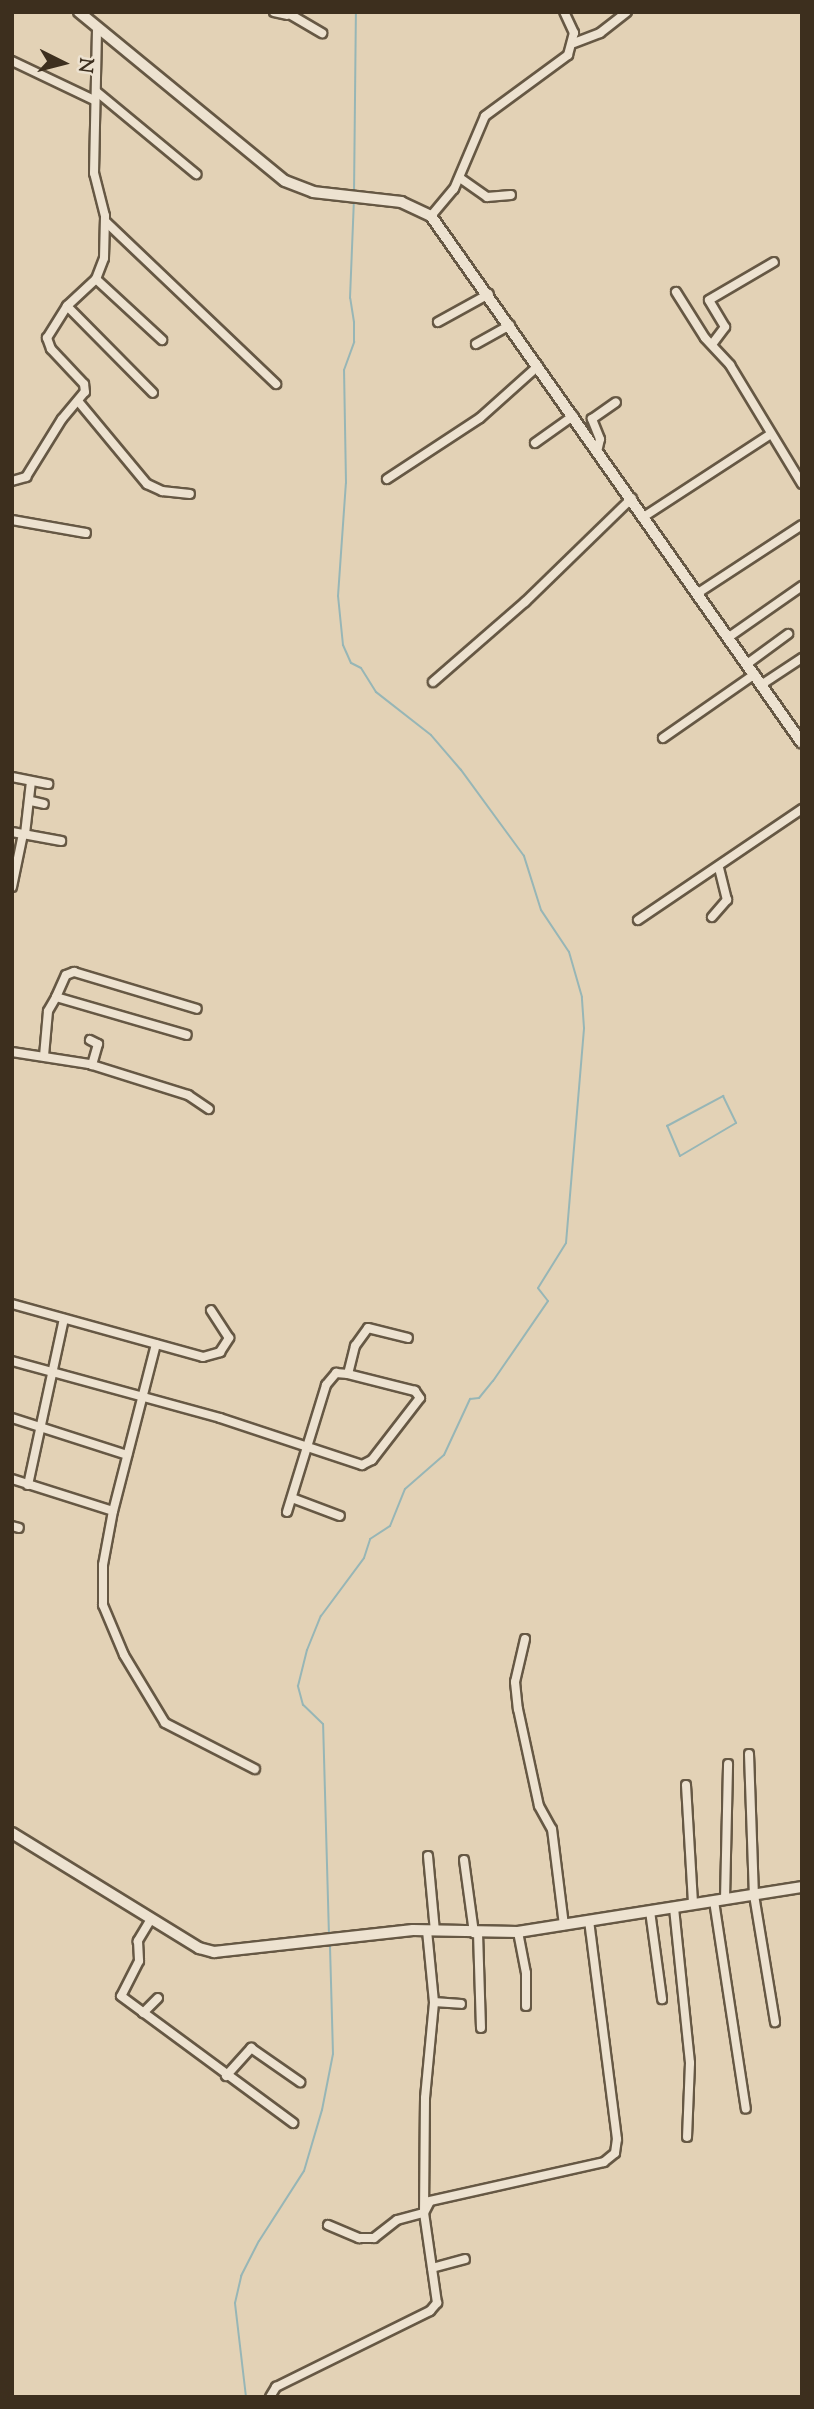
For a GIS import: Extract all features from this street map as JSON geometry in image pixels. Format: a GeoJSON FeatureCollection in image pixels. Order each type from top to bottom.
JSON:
{"type":"FeatureCollection","features":[{"type":"Feature","properties":{"kind":"street"},"geometry":{"type":"LineString","coordinates":[[79,12],[285,181],[313,192],[401,201],[431,216],[489,294],[802,743]]}},
{"type":"Feature","properties":{"kind":"street"},"geometry":{"type":"LineString","coordinates":[[274,12],[287,14],[322,33]]}},
{"type":"Feature","properties":{"kind":"street"},"geometry":{"type":"LineString","coordinates":[[564,12],[573,26],[574,43]]}},
{"type":"Feature","properties":{"kind":"street"},"geometry":{"type":"LineString","coordinates":[[431,216],[460,178],[472,139],[485,116],[555,66],[574,43],[600,33],[627,12]]}},
{"type":"Feature","properties":{"kind":"street"},"geometry":{"type":"LineString","coordinates":[[12,481],[26,477],[85,392],[84,383],[51,349],[47,338],[67,306],[96,279],[104,258],[106,222],[95,178],[97,27]]}},
{"type":"Feature","properties":{"kind":"street"},"geometry":{"type":"LineString","coordinates":[[12,61],[96,96],[196,174]]}},
{"type":"Feature","properties":{"kind":"street"},"geometry":{"type":"LineString","coordinates":[[460,178],[487,197],[510,195]]}},
{"type":"Feature","properties":{"kind":"street"},"geometry":{"type":"LineString","coordinates":[[106,222],[276,384]]}},
{"type":"Feature","properties":{"kind":"street"},"geometry":{"type":"LineString","coordinates":[[713,343],[725,327],[709,300],[774,262]]}},
{"type":"Feature","properties":{"kind":"street"},"geometry":{"type":"LineString","coordinates":[[96,279],[162,340]]}},
{"type":"Feature","properties":{"kind":"street"},"geometry":{"type":"LineString","coordinates":[[677,292],[705,338],[713,343],[802,484]]}},
{"type":"Feature","properties":{"kind":"street"},"geometry":{"type":"LineString","coordinates":[[438,322],[489,294]]}},
{"type":"Feature","properties":{"kind":"street"},"geometry":{"type":"LineString","coordinates":[[67,306],[153,393]]}},
{"type":"Feature","properties":{"kind":"street"},"geometry":{"type":"LineString","coordinates":[[475,344],[510,325]]}},
{"type":"Feature","properties":{"kind":"street"},"geometry":{"type":"LineString","coordinates":[[387,479],[480,418],[538,366]]}},
{"type":"Feature","properties":{"kind":"street"},"geometry":{"type":"LineString","coordinates":[[78,401],[146,484],[162,491],[190,494]]}},
{"type":"Feature","properties":{"kind":"street"},"geometry":{"type":"LineString","coordinates":[[597,452],[600,439],[592,419],[616,402]]}},
{"type":"Feature","properties":{"kind":"street"},"geometry":{"type":"LineString","coordinates":[[535,443],[573,416]]}},
{"type":"Feature","properties":{"kind":"street"},"geometry":{"type":"LineString","coordinates":[[645,516],[771,434]]}},
{"type":"Feature","properties":{"kind":"street"},"geometry":{"type":"LineString","coordinates":[[433,682],[525,602],[632,498]]}},
{"type":"Feature","properties":{"kind":"street"},"geometry":{"type":"LineString","coordinates":[[12,520],[86,533]]}},
{"type":"Feature","properties":{"kind":"street"},"geometry":{"type":"LineString","coordinates":[[698,593],[801,527]]}},
{"type":"Feature","properties":{"kind":"street"},"geometry":{"type":"LineString","coordinates":[[729,638],[802,586]]}},
{"type":"Feature","properties":{"kind":"street"},"geometry":{"type":"LineString","coordinates":[[747,664],[788,634]]}},
{"type":"Feature","properties":{"kind":"street"},"geometry":{"type":"LineString","coordinates":[[761,685],[802,658]]}},
{"type":"Feature","properties":{"kind":"street"},"geometry":{"type":"LineString","coordinates":[[663,738],[755,674]]}},
{"type":"Feature","properties":{"kind":"street"},"geometry":{"type":"LineString","coordinates":[[12,777],[48,783]]}},
{"type":"Feature","properties":{"kind":"street"},"geometry":{"type":"LineString","coordinates":[[12,887],[32,801],[32,781]]}},
{"type":"Feature","properties":{"kind":"street"},"geometry":{"type":"LineString","coordinates":[[32,801],[44,804]]}},
{"type":"Feature","properties":{"kind":"street"},"geometry":{"type":"LineString","coordinates":[[638,919],[719,869],[802,809]]}},
{"type":"Feature","properties":{"kind":"street"},"geometry":{"type":"LineString","coordinates":[[12,832],[61,841]]}},
{"type":"Feature","properties":{"kind":"street"},"geometry":{"type":"LineString","coordinates":[[712,917],[727,900],[719,869]]}},
{"type":"Feature","properties":{"kind":"street"},"geometry":{"type":"LineString","coordinates":[[44,1056],[48,1011],[66,975],[74,972],[197,1009]]}},
{"type":"Feature","properties":{"kind":"street"},"geometry":{"type":"LineString","coordinates":[[56,997],[187,1035]]}},
{"type":"Feature","properties":{"kind":"street"},"geometry":{"type":"LineString","coordinates":[[90,1040],[98,1044],[92,1065]]}},
{"type":"Feature","properties":{"kind":"street"},"geometry":{"type":"LineString","coordinates":[[12,1052],[92,1065],[188,1095],[209,1109]]}},
{"type":"Feature","properties":{"kind":"street"},"geometry":{"type":"LineString","coordinates":[[12,1304],[212,1356],[229,1338],[211,1310]]}},
{"type":"Feature","properties":{"kind":"street"},"geometry":{"type":"LineString","coordinates":[[28,1485],[64,1319]]}},
{"type":"Feature","properties":{"kind":"street"},"geometry":{"type":"LineString","coordinates":[[348,1374],[363,1329],[408,1338]]}},
{"type":"Feature","properties":{"kind":"street"},"geometry":{"type":"LineString","coordinates":[[156,1343],[113,1511],[103,1566],[103,1605],[138,1682],[165,1723],[256,1769]]}},
{"type":"Feature","properties":{"kind":"street"},"geometry":{"type":"LineString","coordinates":[[12,1361],[141,1398],[309,1448],[366,1465],[420,1398],[415,1391],[336,1373],[326,1385],[309,1448],[287,1512]]}},
{"type":"Feature","properties":{"kind":"street"},"geometry":{"type":"LineString","coordinates":[[12,1418],[127,1455]]}},
{"type":"Feature","properties":{"kind":"street"},"geometry":{"type":"LineString","coordinates":[[12,1479],[113,1511]]}},
{"type":"Feature","properties":{"kind":"street"},"geometry":{"type":"LineString","coordinates":[[292,1498],[340,1516]]}},
{"type":"Feature","properties":{"kind":"street"},"geometry":{"type":"LineString","coordinates":[[525,1639],[515,1682],[518,1709],[540,1805],[552,1829],[564,1925]]}},
{"type":"Feature","properties":{"kind":"street"},"geometry":{"type":"LineString","coordinates":[[749,1754],[754,1895],[775,2022]]}},
{"type":"Feature","properties":{"kind":"street"},"geometry":{"type":"LineString","coordinates":[[725,1899],[728,1764]]}},
{"type":"Feature","properties":{"kind":"street"},"geometry":{"type":"LineString","coordinates":[[686,1785],[693,1904]]}},
{"type":"Feature","properties":{"kind":"street"},"geometry":{"type":"LineString","coordinates":[[12,1833],[199,1948],[214,1952],[319,1937],[431,1930],[519,1932],[802,1887]]}},
{"type":"Feature","properties":{"kind":"street"},"geometry":{"type":"LineString","coordinates":[[270,2397],[276,2387],[434,2308],[432,2268],[424,2213],[425,2098],[434,2002],[428,1857]]}},
{"type":"Feature","properties":{"kind":"street"},"geometry":{"type":"LineString","coordinates":[[464,1860],[476,1933],[481,2028]]}},
{"type":"Feature","properties":{"kind":"street"},"geometry":{"type":"LineString","coordinates":[[714,1901],[746,2109]]}},
{"type":"Feature","properties":{"kind":"street"},"geometry":{"type":"LineString","coordinates":[[674,1908],[690,2063],[687,2137]]}},
{"type":"Feature","properties":{"kind":"street"},"geometry":{"type":"LineString","coordinates":[[650,1911],[662,1999]]}},
{"type":"Feature","properties":{"kind":"street"},"geometry":{"type":"LineString","coordinates":[[151,1919],[138,1941],[139,1961],[120,1993],[226,2076],[293,2123]]}},
{"type":"Feature","properties":{"kind":"street"},"geometry":{"type":"LineString","coordinates":[[328,2225],[367,2239],[397,2220],[424,2213],[430,2201],[604,2162],[615,2153],[617,2139],[589,1921]]}},
{"type":"Feature","properties":{"kind":"street"},"geometry":{"type":"LineString","coordinates":[[519,1932],[526,1973],[526,2007]]}},
{"type":"Feature","properties":{"kind":"street"},"geometry":{"type":"LineString","coordinates":[[143,2013],[158,1998]]}},
{"type":"Feature","properties":{"kind":"street"},"geometry":{"type":"LineString","coordinates":[[434,2002],[461,2004]]}},
{"type":"Feature","properties":{"kind":"street"},"geometry":{"type":"LineString","coordinates":[[226,2076],[251,2048],[300,2082]]}},
{"type":"Feature","properties":{"kind":"street"},"geometry":{"type":"LineString","coordinates":[[432,2268],[466,2259]]}},
{"type":"Feature","properties":{"kind":"waterway"},"geometry":{"type":"LineString","coordinates":[[354,194],[356,12]]}},
{"type":"Feature","properties":{"kind":"waterway"},"geometry":{"type":"LineString","coordinates":[[329,1936],[323,1724],[303,1705],[298,1686],[307,1650],[321,1616],[364,1558],[370,1539],[390,1526],[405,1489],[444,1455],[470,1399],[479,1398],[493,1381],[548,1301],[538,1288],[566,1243],[584,1028],[582,997],[569,952],[541,910],[524,856],[461,770],[431,735],[376,692],[361,668],[351,663],[343,645],[338,596],[346,483],[344,370],[354,342],[350,298],[354,200]]}},
{"type":"Feature","properties":{"kind":"waterway"},"geometry":{"type":"LineString","coordinates":[[723,1096],[736,1123],[680,1156],[667,1126],[723,1096]]}},
{"type":"Feature","properties":{"kind":"waterway"},"geometry":{"type":"LineString","coordinates":[[246,2397],[235,2303],[241,2276],[259,2241],[304,2171],[322,2110],[333,2054],[330,1945]]}}]}
